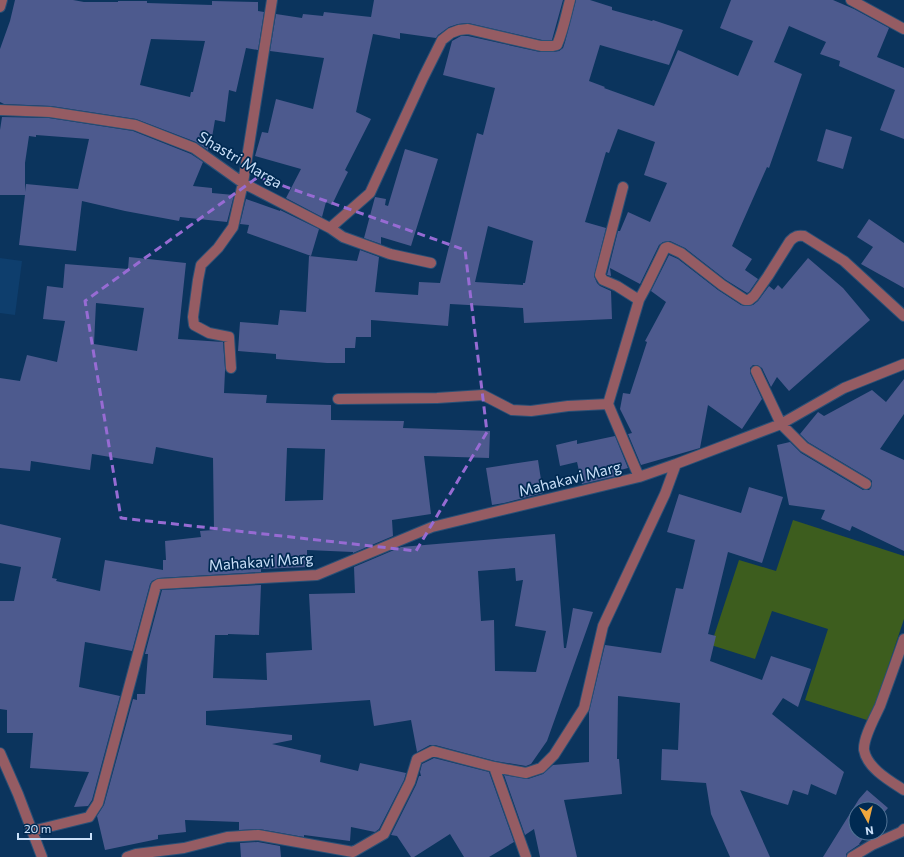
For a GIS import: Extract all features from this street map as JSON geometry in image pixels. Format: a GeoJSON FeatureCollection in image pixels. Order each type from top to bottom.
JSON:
{"type":"FeatureCollection","features":[{"type":"Feature","properties":{"kind":"street"},"geometry":{"type":"LineString","coordinates":[[0,7],[2,0]]}},
{"type":"Feature","properties":{"kind":"street"},"geometry":{"type":"LineString","coordinates":[[230,368],[229,337],[209,333],[194,325],[193,317],[198,280],[202,265],[218,248],[233,227],[243,183],[272,0]]}},
{"type":"Feature","properties":{"kind":"street"},"geometry":{"type":"LineString","coordinates":[[330,228],[370,193],[442,40],[451,33],[468,29],[546,47],[557,45],[570,0]]}},
{"type":"Feature","properties":{"kind":"street"},"geometry":{"type":"LineString","coordinates":[[851,0],[904,29]]}},
{"type":"Feature","properties":{"kind":"street","name":"Shastri Marga"},"geometry":{"type":"LineString","coordinates":[[0,110],[50,112],[135,125],[194,148],[243,183],[330,228],[343,237],[390,254],[431,263]]}},
{"type":"Feature","properties":{"kind":"street"},"geometry":{"type":"LineString","coordinates":[[623,186],[600,274],[602,280],[617,286],[639,300]]}},
{"type":"Feature","properties":{"kind":"street"},"geometry":{"type":"LineString","coordinates":[[639,477],[608,404],[639,300],[665,248],[668,247],[681,253],[727,288],[745,300],[749,300],[754,296],[768,276],[790,241],[798,235],[804,236],[844,261],[904,316]]}},
{"type":"Feature","properties":{"kind":"street","name":"Mahakavi Marg"},"geometry":{"type":"LineString","coordinates":[[32,832],[89,817],[98,803],[156,586],[159,584],[317,575],[432,528],[639,477],[676,464],[781,424],[844,388],[904,364]]}},
{"type":"Feature","properties":{"kind":"street"},"geometry":{"type":"LineString","coordinates":[[756,371],[781,424],[804,447],[866,484]]}},
{"type":"Feature","properties":{"kind":"street"},"geometry":{"type":"LineString","coordinates":[[338,399],[437,398],[483,395],[512,410],[531,411],[568,406],[608,404]]}},
{"type":"Feature","properties":{"kind":"street"},"geometry":{"type":"LineString","coordinates":[[127,857],[136,854],[184,848],[227,837],[258,835],[353,852],[384,834],[410,782],[417,760],[433,751],[494,767],[526,773],[541,768],[554,755],[584,708],[603,626],[665,494],[676,464]]}},
{"type":"Feature","properties":{"kind":"street"},"geometry":{"type":"LineString","coordinates":[[904,639],[879,708],[865,740],[864,749],[868,760],[885,778],[904,790]]}},
{"type":"Feature","properties":{"kind":"street"},"geometry":{"type":"LineString","coordinates":[[0,753],[18,794],[42,857]]}},
{"type":"Feature","properties":{"kind":"street"},"geometry":{"type":"LineString","coordinates":[[494,767],[526,857]]}},
{"type":"Feature","properties":{"kind":"street"},"geometry":{"type":"LineString","coordinates":[[852,857],[872,845],[901,832],[904,829]]}},
{"type":"Feature","properties":{"kind":"highlighted area"},"geometry":{"type":"Polygon","coordinates":[[[258,177],[465,250],[487,432],[416,551],[121,518],[85,301],[258,177]]]}},
{"type":"Feature","properties":{"kind":"shaded area"},"geometry":{"type":"Polygon","coordinates":[[[0,258],[22,261],[15,315],[0,313],[0,258]]]}},
{"type":"Feature","properties":{"kind":"green space"},"geometry":{"type":"Polygon","coordinates":[[[793,520],[904,556],[904,619],[870,721],[805,700],[828,629],[772,611],[755,659],[711,645],[739,560],[776,571],[793,520]]]}},
{"type":"Feature","properties":{"kind":"building"},"geometry":{"type":"Polygon","coordinates":[[[15,0],[73,0],[84,2],[147,1],[147,3],[212,5],[212,1],[258,2],[258,11],[264,12],[258,50],[246,48],[236,92],[229,90],[225,122],[215,120],[211,143],[208,150],[196,142],[136,119],[51,106],[4,104],[0,102],[0,49],[10,21],[15,0]],[[151,39],[140,85],[190,97],[191,92],[193,92],[205,41],[151,39]]]}},
{"type":"Feature","properties":{"kind":"building"},"geometry":{"type":"Polygon","coordinates":[[[374,0],[563,0],[552,40],[542,40],[468,23],[449,27],[436,38],[400,33],[400,39],[373,34],[356,112],[371,119],[345,170],[348,172],[332,205],[326,202],[322,217],[286,198],[301,169],[255,156],[262,132],[268,133],[276,99],[313,109],[324,58],[270,51],[276,14],[302,18],[303,14],[323,16],[324,12],[371,17],[374,0]]]}},
{"type":"Feature","properties":{"kind":"building"},"geometry":{"type":"Polygon","coordinates":[[[576,0],[590,0],[612,7],[612,10],[652,21],[653,20],[683,30],[669,65],[600,45],[589,81],[654,106],[678,50],[738,76],[753,41],[720,28],[731,0],[833,0],[854,9],[889,28],[877,57],[904,68],[904,139],[880,130],[895,90],[839,66],[840,61],[820,54],[826,42],[789,26],[774,62],[802,74],[769,168],[767,167],[732,246],[752,259],[745,270],[758,279],[749,292],[747,293],[726,280],[685,248],[670,241],[663,242],[659,245],[640,284],[610,268],[611,276],[607,275],[618,231],[620,231],[628,212],[650,222],[667,183],[644,175],[655,142],[618,129],[609,153],[606,152],[585,222],[606,228],[594,276],[600,286],[611,291],[612,319],[524,323],[523,308],[450,304],[448,326],[371,320],[371,337],[356,337],[355,348],[345,348],[345,363],[276,359],[276,354],[238,351],[240,322],[278,325],[280,310],[306,312],[309,256],[357,261],[360,250],[379,257],[375,292],[418,295],[419,282],[440,283],[477,133],[483,135],[495,88],[443,75],[452,41],[461,36],[468,36],[540,52],[559,51],[563,48],[576,0]],[[488,226],[475,282],[523,285],[523,283],[525,283],[533,241],[488,226]]]}},
{"type":"Feature","properties":{"kind":"building"},"geometry":{"type":"Polygon","coordinates":[[[2,117],[49,118],[133,131],[191,154],[203,162],[193,186],[212,188],[212,193],[234,195],[227,222],[180,217],[179,221],[82,201],[76,251],[19,245],[25,195],[0,195],[0,130],[2,117]],[[36,135],[36,137],[29,136],[25,163],[25,192],[26,184],[78,189],[89,139],[36,135]]]}},
{"type":"Feature","properties":{"kind":"building"},"geometry":{"type":"Polygon","coordinates":[[[826,129],[852,137],[843,169],[817,161],[826,129]]]}},
{"type":"Feature","properties":{"kind":"building"},"geometry":{"type":"Polygon","coordinates":[[[405,149],[438,159],[411,246],[381,237],[381,244],[364,238],[375,197],[386,199],[385,205],[388,206],[405,149]]]}},
{"type":"Feature","properties":{"kind":"building"},"geometry":{"type":"Polygon","coordinates":[[[246,199],[280,210],[319,229],[311,256],[247,233],[249,225],[240,224],[246,199]]]}},
{"type":"Feature","properties":{"kind":"building"},"geometry":{"type":"Polygon","coordinates":[[[869,219],[904,243],[904,288],[861,264],[873,247],[857,237],[869,219]]]}},
{"type":"Feature","properties":{"kind":"building"},"geometry":{"type":"Polygon","coordinates":[[[669,255],[678,259],[718,290],[745,306],[753,305],[758,301],[769,286],[774,290],[778,285],[782,289],[808,258],[843,288],[870,320],[789,391],[777,377],[771,387],[762,368],[757,365],[753,365],[750,368],[750,373],[762,399],[742,429],[708,405],[700,448],[641,465],[628,434],[632,433],[620,409],[623,393],[630,394],[647,342],[645,341],[666,302],[651,291],[669,255]]]}},
{"type":"Feature","properties":{"kind":"building"},"geometry":{"type":"Polygon","coordinates":[[[129,257],[186,263],[178,339],[223,342],[225,368],[224,393],[267,395],[266,403],[331,405],[331,420],[404,421],[403,428],[490,431],[489,458],[424,456],[431,514],[392,520],[393,536],[353,553],[307,550],[307,567],[261,569],[261,572],[159,578],[152,581],[132,651],[85,642],[79,687],[120,696],[92,800],[88,806],[74,807],[89,772],[30,768],[33,733],[7,733],[7,710],[0,709],[0,601],[14,601],[21,567],[0,563],[0,524],[61,538],[52,578],[57,579],[56,581],[100,591],[105,560],[163,570],[163,560],[166,560],[165,541],[201,537],[200,531],[214,530],[213,458],[156,447],[153,464],[92,454],[90,470],[31,461],[30,471],[0,468],[0,378],[20,381],[27,355],[57,362],[65,321],[43,319],[47,286],[63,288],[65,264],[128,269],[129,257]],[[96,303],[94,344],[137,351],[144,308],[96,303]],[[287,448],[285,501],[323,500],[325,449],[287,448]]]}},
{"type":"Feature","properties":{"kind":"building"},"geometry":{"type":"Polygon","coordinates":[[[904,379],[904,414],[880,449],[904,460],[904,551],[852,526],[850,531],[821,519],[825,510],[789,505],[777,445],[790,442],[801,453],[863,490],[869,490],[872,484],[870,479],[808,442],[800,434],[818,412],[824,416],[872,390],[886,402],[904,379]]]}},
{"type":"Feature","properties":{"kind":"building"},"geometry":{"type":"Polygon","coordinates":[[[615,436],[628,468],[613,472],[621,475],[582,484],[577,462],[560,466],[556,445],[577,440],[577,444],[615,436]]]}},
{"type":"Feature","properties":{"kind":"building"},"geometry":{"type":"Polygon","coordinates":[[[538,460],[543,493],[492,505],[486,468],[538,460]]]}},
{"type":"Feature","properties":{"kind":"building"},"geometry":{"type":"Polygon","coordinates":[[[749,487],[783,497],[762,563],[728,552],[708,634],[716,636],[710,661],[762,680],[771,656],[811,669],[798,707],[783,698],[772,714],[844,772],[836,795],[811,784],[808,795],[793,790],[788,805],[740,790],[770,857],[730,857],[711,814],[706,783],[661,780],[662,749],[678,750],[680,703],[618,696],[617,759],[619,759],[622,794],[564,800],[577,857],[540,857],[534,829],[525,835],[504,775],[528,779],[543,774],[553,765],[589,762],[589,712],[605,645],[661,653],[676,588],[683,589],[695,540],[667,532],[679,494],[741,513],[749,487]]]}},
{"type":"Feature","properties":{"kind":"building"},"geometry":{"type":"Polygon","coordinates":[[[555,534],[564,648],[566,648],[573,608],[593,612],[547,741],[531,764],[526,766],[495,761],[435,745],[430,745],[417,752],[411,720],[374,726],[370,700],[206,711],[206,725],[292,735],[292,740],[272,744],[321,755],[320,762],[358,771],[360,763],[406,773],[404,780],[379,829],[375,832],[351,827],[350,841],[304,835],[304,837],[259,829],[239,830],[239,822],[185,820],[186,832],[158,835],[158,839],[105,850],[97,816],[104,805],[133,699],[137,700],[137,694],[145,694],[148,654],[145,654],[162,590],[261,585],[259,635],[215,635],[213,678],[267,680],[266,653],[312,650],[309,594],[355,593],[354,567],[401,547],[555,534]],[[515,568],[478,571],[481,621],[494,620],[495,671],[536,672],[546,631],[515,626],[523,580],[516,581],[515,568]]]}},
{"type":"Feature","properties":{"kind":"building"},"geometry":{"type":"Polygon","coordinates":[[[434,758],[489,772],[514,842],[489,857],[464,857],[450,834],[414,857],[411,857],[397,836],[391,835],[419,776],[421,776],[420,772],[422,764],[434,758]]]}},
{"type":"Feature","properties":{"kind":"building"},"geometry":{"type":"Polygon","coordinates":[[[867,790],[880,801],[858,801],[867,790]]]}},
{"type":"Feature","properties":{"kind":"building"},"geometry":{"type":"Polygon","coordinates":[[[848,817],[848,841],[861,841],[860,844],[848,852],[846,857],[823,857],[848,817]]]}},
{"type":"Feature","properties":{"kind":"building"},"geometry":{"type":"Polygon","coordinates":[[[258,842],[280,846],[281,857],[241,857],[240,843],[258,842]]]}}]}
